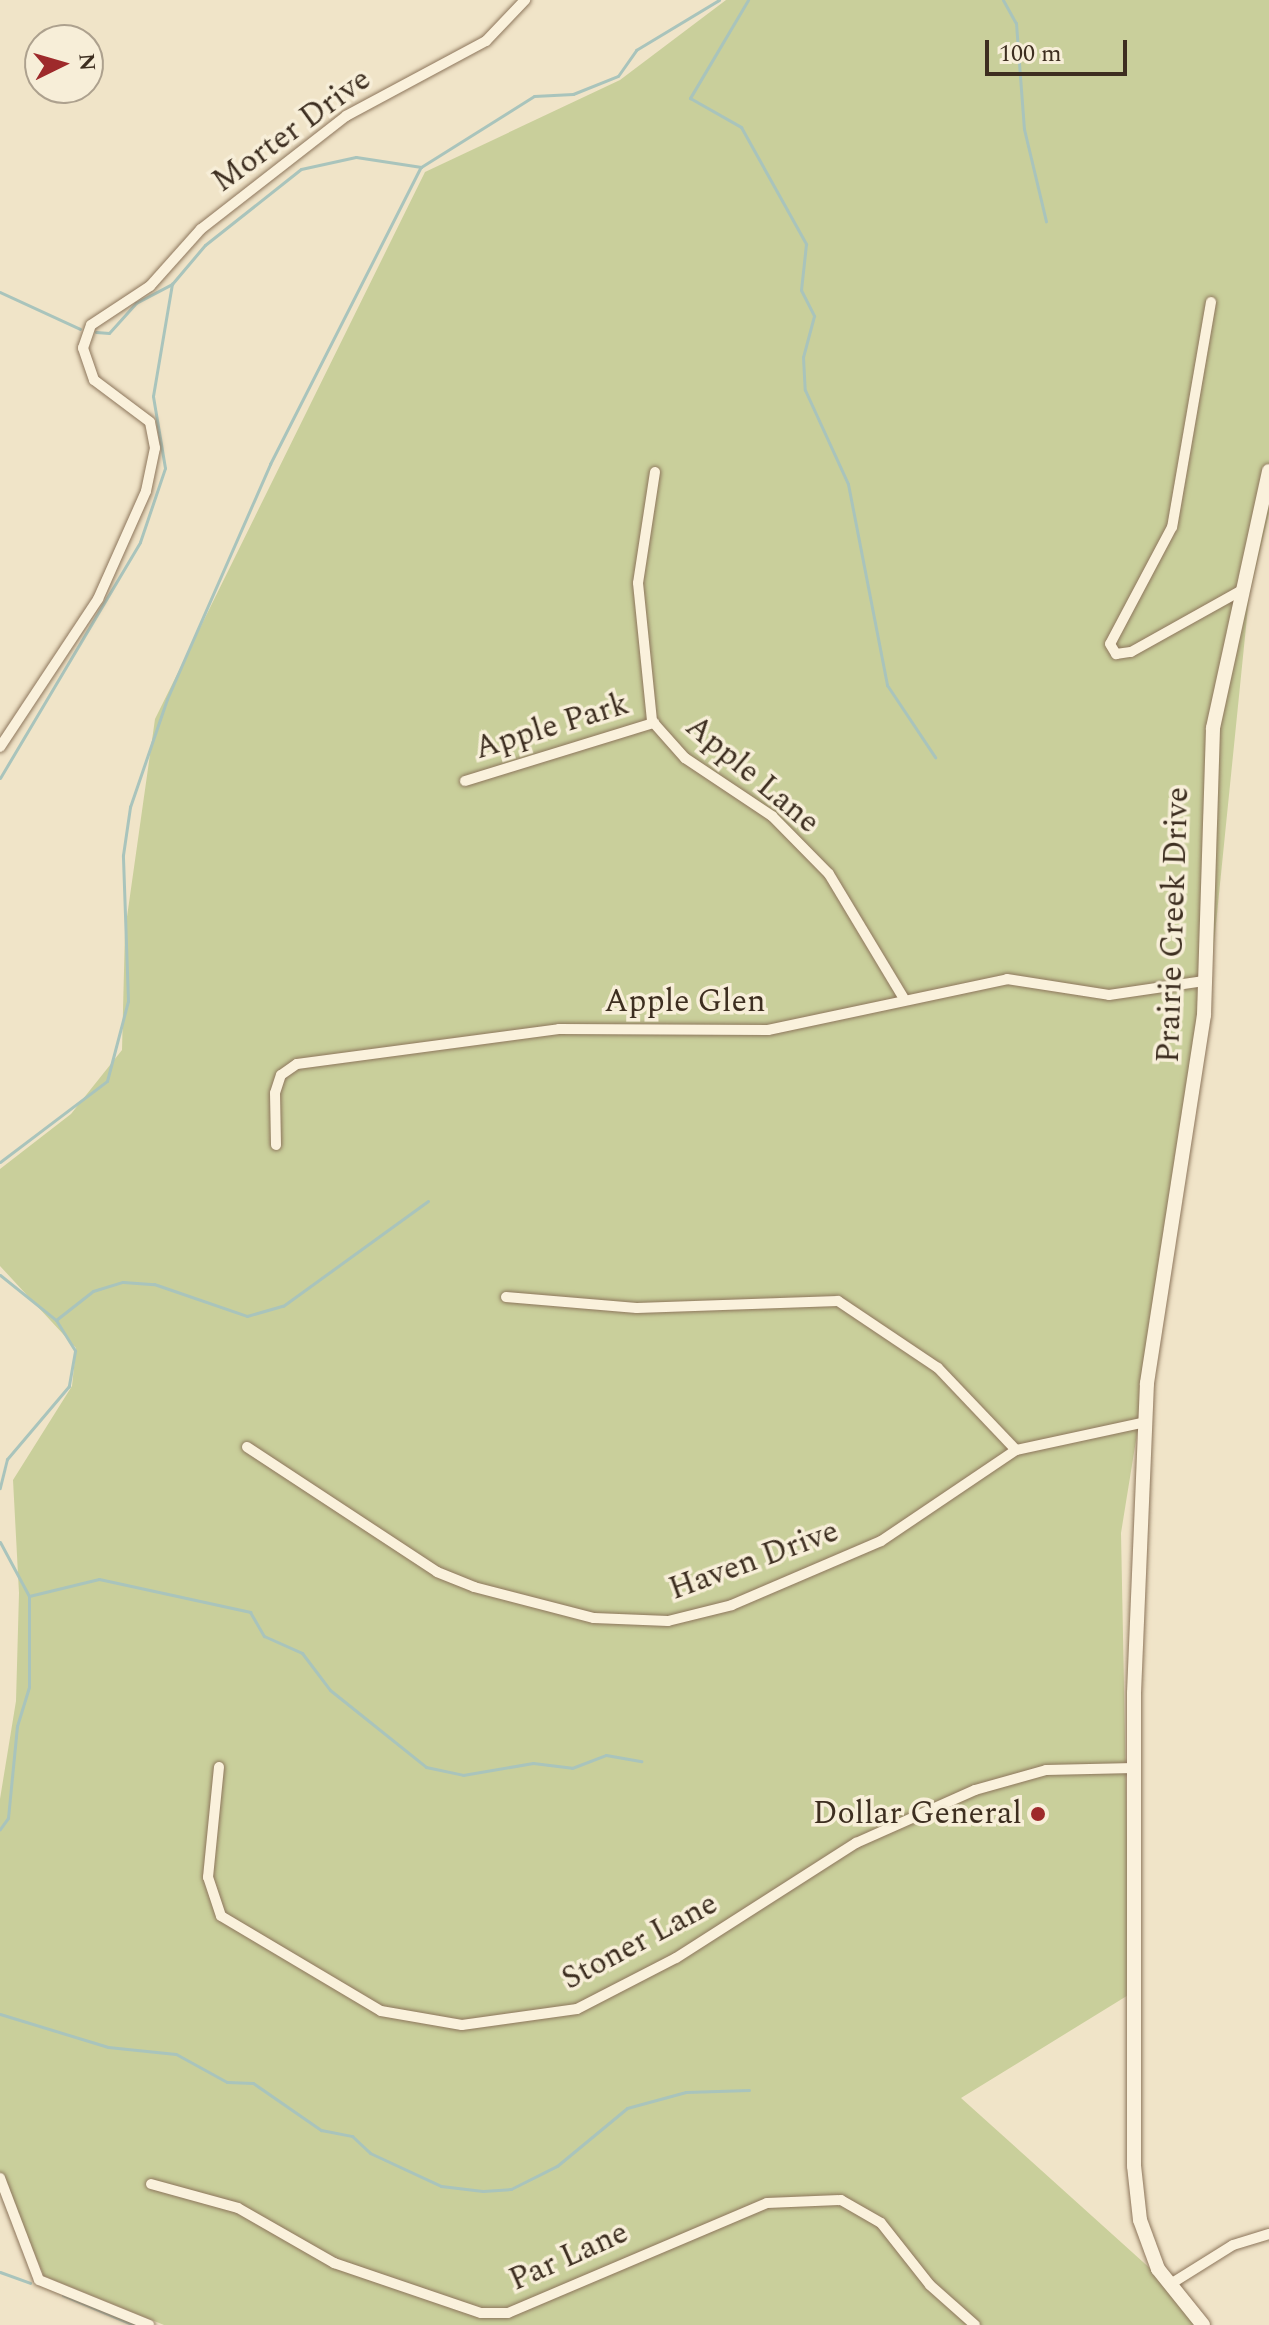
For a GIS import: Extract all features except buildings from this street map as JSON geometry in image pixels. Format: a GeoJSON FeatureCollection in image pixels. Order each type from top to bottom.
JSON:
{"type":"FeatureCollection","features":[{"type":"Feature","properties":{"kind":"main road","name":"Prairie Creek Drive"},"geometry":{"type":"LineString","coordinates":[[1203,2325],[1169,2285],[1140,2220],[1134,2166],[1134,1768],[1145,1422],[1150,1358],[1204,981],[1207,782],[1242,590],[1269,471]]}},
{"type":"Feature","properties":{"kind":"street","name":"Morter Drive"},"geometry":{"type":"LineString","coordinates":[[0,747],[111,577],[155,448],[150,422],[133,402],[94,380],[83,348],[86,332],[98,316],[150,286],[201,229],[346,116],[486,41],[525,0]]}},
{"type":"Feature","properties":{"kind":"street"},"geometry":{"type":"LineString","coordinates":[[1211,302],[1199,337],[1179,502],[1154,569],[1114,630],[1110,644],[1120,653],[1242,590]]}},
{"type":"Feature","properties":{"kind":"street","name":"Apple Lane"},"geometry":{"type":"LineString","coordinates":[[655,472],[638,583],[654,723],[685,758],[772,816],[829,874],[904,999]]}},
{"type":"Feature","properties":{"kind":"street","name":"Apple Park"},"geometry":{"type":"LineString","coordinates":[[465,781],[654,723]]}},
{"type":"Feature","properties":{"kind":"street","name":"Apple Glen"},"geometry":{"type":"LineString","coordinates":[[276,1145],[275,1093],[281,1075],[297,1064],[559,1029],[768,1030],[1007,979],[1109,995],[1204,981]]}},
{"type":"Feature","properties":{"kind":"street"},"geometry":{"type":"LineString","coordinates":[[506,1297],[637,1308],[838,1301],[938,1368],[1016,1450]]}},
{"type":"Feature","properties":{"kind":"street","name":"Haven Drive"},"geometry":{"type":"LineString","coordinates":[[247,1447],[437,1572],[514,1600],[630,1622],[701,1615],[854,1554],[930,1513],[973,1473],[1016,1450],[1145,1422]]}},
{"type":"Feature","properties":{"kind":"street","name":"Stoner Lane"},"geometry":{"type":"LineString","coordinates":[[219,1767],[208,1877],[221,1916],[381,2011],[462,2025],[577,2009],[676,1958],[856,1843],[975,1790],[1060,1768],[1134,1768]]}},
{"type":"Feature","properties":{"kind":"street"},"geometry":{"type":"LineString","coordinates":[[0,2178],[39,2280],[149,2325]]}},
{"type":"Feature","properties":{"kind":"street","name":"Par Lane"},"geometry":{"type":"LineString","coordinates":[[151,2184],[238,2208],[334,2263],[481,2313],[508,2313],[767,2203],[841,2200],[881,2223],[930,2285],[975,2325]]}},
{"type":"Feature","properties":{"kind":"street"},"geometry":{"type":"LineString","coordinates":[[1169,2285],[1233,2245],[1269,2234]]}},
{"type":"Feature","properties":{"kind":"green space"},"geometry":{"type":"Polygon","coordinates":[[[726,0],[1269,0],[1269,513],[1249,597],[1210,983],[1121,1533],[1130,1994],[961,2098],[1153,2271],[1200,2325],[164,2325],[44,2276],[0,2172],[0,1799],[16,1701],[19,1593],[13,1480],[72,1386],[76,1348],[0,1266],[0,1169],[71,1114],[122,1050],[125,931],[155,719],[425,172],[620,80],[726,0]]]}},
{"type":"Feature","properties":{"kind":"waterway"},"geometry":{"type":"LineString","coordinates":[[0,1162],[107,1081],[128,1001],[123,855],[130,807],[167,699],[270,464],[421,167],[534,96],[573,94],[618,76],[636,50],[719,0]]}},
{"type":"Feature","properties":{"kind":"waterway"},"geometry":{"type":"LineString","coordinates":[[748,0],[690,98],[741,127],[806,244],[801,290],[814,316],[803,357],[805,390],[848,484],[887,685],[935,757]]}},
{"type":"Feature","properties":{"kind":"waterway"},"geometry":{"type":"LineString","coordinates":[[1003,0],[1016,23],[1024,129],[1046,221]]}},
{"type":"Feature","properties":{"kind":"waterway"},"geometry":{"type":"LineString","coordinates":[[96,332],[109,333],[136,303],[172,284],[205,245],[301,169],[356,157],[421,167]]}},
{"type":"Feature","properties":{"kind":"waterway"},"geometry":{"type":"LineString","coordinates":[[0,778],[140,542],[165,468],[153,396],[172,284]]}},
{"type":"Feature","properties":{"kind":"waterway"},"geometry":{"type":"LineString","coordinates":[[0,292],[80,329]]}},
{"type":"Feature","properties":{"kind":"waterway"},"geometry":{"type":"LineString","coordinates":[[56,1320],[93,1291],[123,1282],[154,1284],[247,1316],[283,1306],[428,1201]]}},
{"type":"Feature","properties":{"kind":"waterway"},"geometry":{"type":"LineString","coordinates":[[0,1275],[56,1320],[75,1351],[69,1386],[7,1459],[0,1488]]}},
{"type":"Feature","properties":{"kind":"waterway"},"geometry":{"type":"LineString","coordinates":[[0,1542],[29,1596],[29,1687],[17,1726],[8,1818],[0,1829]]}},
{"type":"Feature","properties":{"kind":"waterway"},"geometry":{"type":"LineString","coordinates":[[29,1596],[99,1579],[250,1612],[264,1636],[302,1653],[330,1690],[426,1767],[463,1775],[533,1763],[572,1768],[606,1755],[641,1761]]}},
{"type":"Feature","properties":{"kind":"waterway"},"geometry":{"type":"LineString","coordinates":[[0,2014],[108,2047],[176,2054],[227,2082],[253,2083],[321,2130],[352,2136],[370,2153],[441,2186],[483,2191],[511,2189],[557,2166],[627,2108],[686,2092],[749,2090]]}},
{"type":"Feature","properties":{"kind":"waterway"},"geometry":{"type":"LineString","coordinates":[[0,2272],[30,2283]]}},
{"type":"Feature","properties":{"kind":"waterway"},"geometry":{"type":"LineString","coordinates":[[63,2295],[134,2325]]}},
{"type":"Feature","properties":{"kind":"place","name":"Dollar General"},"geometry":{"type":"Point","coordinates":[1038,1814]}}]}
